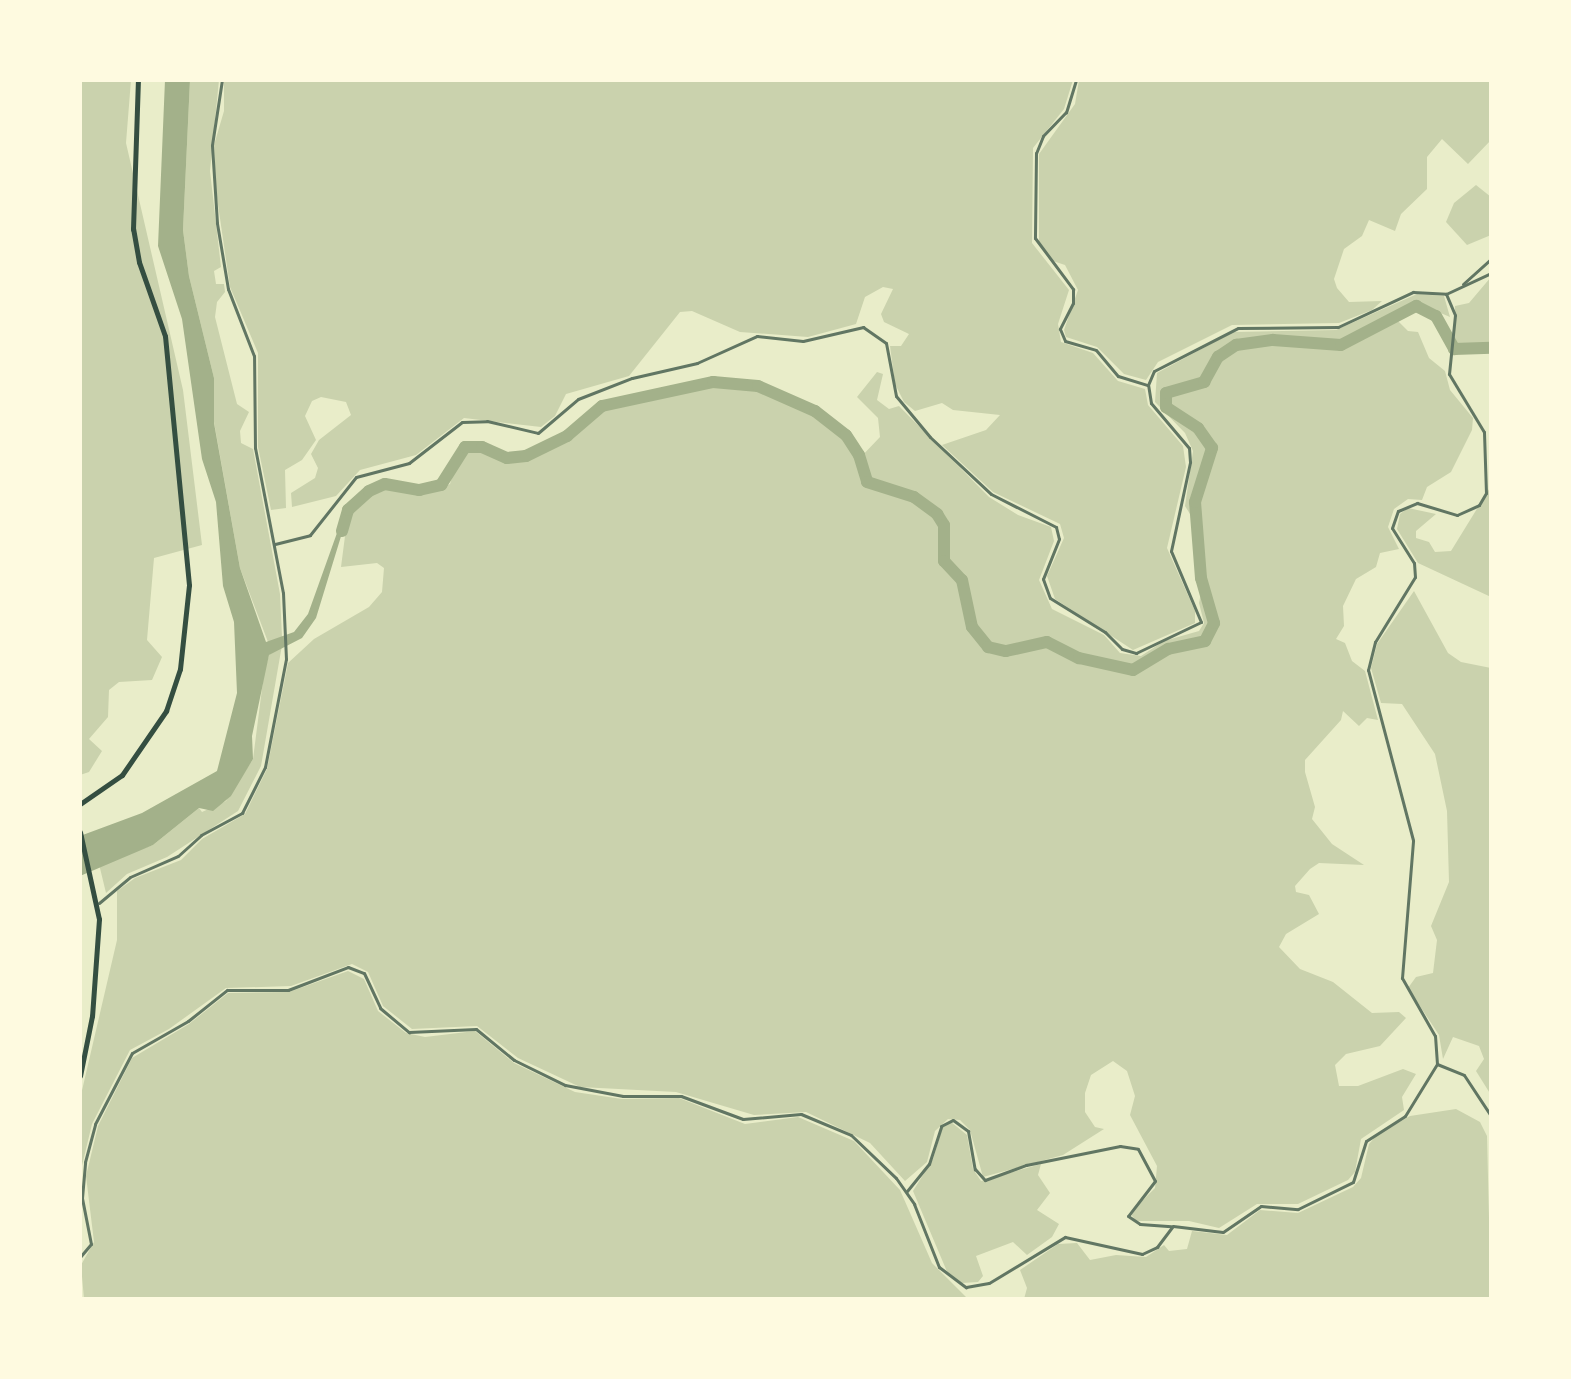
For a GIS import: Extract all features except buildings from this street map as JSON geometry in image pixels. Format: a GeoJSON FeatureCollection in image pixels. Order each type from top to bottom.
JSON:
{"type":"FeatureCollection","features":[{"type":"Feature","properties":{"kind":"main road"},"geometry":{"type":"LineString","coordinates":[[80,804],[122,775],[166,711],[180,669],[189,585],[165,336],[139,262],[133,229],[138,80]]}},
{"type":"Feature","properties":{"kind":"main road"},"geometry":{"type":"LineString","coordinates":[[80,832],[99,903],[92,1016],[80,1076]]}},
{"type":"Feature","properties":{"kind":"street"},"geometry":{"type":"LineString","coordinates":[[99,903],[130,877],[178,856],[201,835],[242,813],[265,767],[286,652],[275,544],[255,448],[254,356],[228,289],[217,223],[212,145],[222,80]]}},
{"type":"Feature","properties":{"kind":"street"},"geometry":{"type":"LineString","coordinates":[[1076,80],[1066,112],[1043,136],[1036,153],[1035,238],[1073,289],[1073,303],[1060,329],[1065,341],[1096,350],[1118,376],[1148,385]]}},
{"type":"Feature","properties":{"kind":"street"},"geometry":{"type":"LineString","coordinates":[[1446,294],[1491,259]]}},
{"type":"Feature","properties":{"kind":"street"},"geometry":{"type":"LineString","coordinates":[[275,544],[310,535],[356,477],[409,463],[462,422],[487,421],[538,433],[578,399],[632,378],[697,363],[757,336],[803,341],[863,327],[886,343],[896,396],[940,448],[991,494],[1056,527],[1059,539],[1043,579],[1050,598],[1105,632],[1122,649],[1136,653],[1201,622],[1171,551],[1189,471],[1189,448],[1154,408],[1148,385],[1160,365],[1226,331],[1338,327],[1413,292],[1446,294],[1491,273]]}},
{"type":"Feature","properties":{"kind":"street"},"geometry":{"type":"LineString","coordinates":[[907,1191],[929,1164],[941,1126],[953,1120],[968,1131],[975,1169],[985,1180],[1026,1165],[1120,1146],[1138,1149],[1155,1181],[1127,1214],[1140,1224],[1223,1232],[1261,1206],[1298,1209],[1347,1186],[1360,1172],[1366,1141],[1405,1116],[1437,1064],[1435,1036],[1402,978],[1413,840],[1368,670],[1375,642],[1415,577],[1414,563],[1392,528],[1398,511],[1417,503],[1457,515],[1479,505],[1486,493],[1484,432],[1456,392],[1448,366],[1455,315],[1446,294]]}},
{"type":"Feature","properties":{"kind":"street"},"geometry":{"type":"LineString","coordinates":[[80,1257],[91,1244],[82,1198],[85,1162],[95,1124],[132,1053],[188,1021],[227,990],[288,990],[348,967],[364,973],[380,1008],[409,1032],[476,1029],[514,1060],[578,1090],[623,1096],[681,1096],[743,1119],[810,1116],[871,1149],[907,1191],[939,1267],[966,1287],[989,1283],[1065,1237],[1142,1254],[1157,1247],[1173,1226]]}},
{"type":"Feature","properties":{"kind":"street"},"geometry":{"type":"LineString","coordinates":[[1437,1064],[1468,1079],[1491,1116]]}},
{"type":"Feature","properties":{"kind":"street"},"geometry":{"type":"LineString","coordinates":[[1491,1133],[1491,1170]]}},
{"type":"Feature","properties":{"kind":"shaded area"},"geometry":{"type":"Polygon","coordinates":[[[80,80],[131,80],[126,143],[183,390],[202,545],[154,558],[147,640],[162,657],[152,680],[119,682],[109,690],[108,717],[89,739],[102,751],[89,772],[80,775],[80,80]]]}},
{"type":"Feature","properties":{"kind":"shaded area"},"geometry":{"type":"Polygon","coordinates":[[[165,80],[190,80],[183,230],[189,276],[214,378],[214,423],[240,568],[266,642],[294,632],[308,614],[342,519],[346,520],[316,618],[302,638],[269,655],[252,736],[253,759],[231,796],[213,811],[199,808],[153,845],[80,876],[80,836],[142,813],[217,771],[237,693],[234,622],[223,586],[216,502],[202,459],[182,319],[158,246],[165,80]]]}},
{"type":"Feature","properties":{"kind":"shaded area"},"geometry":{"type":"Polygon","coordinates":[[[190,80],[219,80],[210,171],[221,267],[214,271],[216,284],[224,284],[225,292],[217,302],[215,317],[237,404],[249,412],[240,431],[241,443],[253,449],[280,594],[282,637],[268,642],[240,568],[214,422],[214,378],[189,276],[183,230],[190,80]]]}},
{"type":"Feature","properties":{"kind":"shaded area"},"geometry":{"type":"Polygon","coordinates":[[[224,80],[1073,80],[1064,109],[1033,148],[1032,243],[1069,290],[1058,324],[1061,342],[1093,353],[1118,381],[1145,389],[1148,405],[1183,446],[1186,467],[1167,548],[1195,611],[1195,623],[1133,650],[1055,599],[1047,576],[1064,538],[1060,524],[993,492],[942,445],[986,430],[1000,415],[953,410],[942,403],[915,411],[904,402],[895,384],[890,346],[901,346],[909,334],[884,322],[881,314],[893,289],[883,287],[865,297],[856,324],[808,337],[740,332],[692,311],[680,312],[629,376],[566,394],[555,416],[541,427],[464,418],[416,455],[360,470],[336,496],[292,507],[291,493],[315,478],[318,468],[311,454],[319,440],[351,415],[346,402],[321,397],[312,401],[305,416],[316,440],[302,460],[285,470],[286,508],[271,510],[258,447],[258,353],[230,287],[216,191],[214,145],[224,111],[224,80]]]}},
{"type":"Feature","properties":{"kind":"shaded area"},"geometry":{"type":"Polygon","coordinates":[[[1079,80],[1491,80],[1491,140],[1468,164],[1442,139],[1427,157],[1427,189],[1401,214],[1395,231],[1369,220],[1362,236],[1344,249],[1334,279],[1337,288],[1349,302],[1382,301],[1372,310],[1339,323],[1232,325],[1158,362],[1146,380],[1124,374],[1097,347],[1066,337],[1064,330],[1078,290],[1065,265],[1053,261],[1039,242],[1039,154],[1075,104],[1079,80]]]}},
{"type":"Feature","properties":{"kind":"shaded area"},"geometry":{"type":"Polygon","coordinates":[[[1476,185],[1491,197],[1491,235],[1467,245],[1446,222],[1454,203],[1476,185]]]}},
{"type":"Feature","properties":{"kind":"shaded area"},"geometry":{"type":"Polygon","coordinates":[[[1491,277],[1491,346],[1460,346],[1454,343],[1455,306],[1469,303],[1491,277]]]}},
{"type":"Feature","properties":{"kind":"shaded area"},"geometry":{"type":"Polygon","coordinates":[[[1417,294],[1444,296],[1450,317],[1415,302],[1371,330],[1396,319],[1408,331],[1418,332],[1429,358],[1445,371],[1450,390],[1473,418],[1472,430],[1451,472],[1427,487],[1422,500],[1408,499],[1394,509],[1388,527],[1399,549],[1380,553],[1376,567],[1356,579],[1343,606],[1344,626],[1336,639],[1345,643],[1352,661],[1365,671],[1378,720],[1367,718],[1359,726],[1343,711],[1341,720],[1305,760],[1305,772],[1315,807],[1312,819],[1332,844],[1364,865],[1319,863],[1310,869],[1295,886],[1296,892],[1309,895],[1319,914],[1286,934],[1279,947],[1300,969],[1333,982],[1372,1013],[1399,1012],[1406,1018],[1380,1046],[1346,1054],[1335,1065],[1339,1086],[1358,1086],[1403,1069],[1416,1074],[1402,1097],[1404,1110],[1361,1139],[1355,1172],[1348,1180],[1298,1204],[1257,1204],[1219,1228],[1189,1221],[1136,1221],[1130,1213],[1155,1188],[1157,1166],[1130,1115],[1135,1096],[1127,1071],[1113,1061],[1091,1075],[1085,1093],[1085,1112],[1095,1127],[1104,1129],[1063,1155],[983,1177],[970,1130],[960,1120],[948,1119],[935,1131],[927,1162],[905,1181],[870,1143],[806,1112],[754,1115],[676,1092],[580,1087],[518,1058],[477,1026],[412,1029],[383,1006],[368,972],[352,964],[291,986],[226,988],[169,1029],[130,1050],[92,1124],[80,1174],[80,1099],[117,940],[117,891],[135,878],[181,860],[202,839],[245,814],[267,769],[288,663],[314,639],[369,607],[382,592],[384,568],[377,563],[341,567],[348,513],[370,492],[397,487],[432,492],[450,484],[457,460],[467,451],[484,451],[506,461],[527,459],[572,436],[603,408],[714,384],[758,389],[813,413],[842,434],[859,459],[880,437],[878,418],[857,397],[877,372],[883,374],[877,400],[889,409],[899,406],[989,497],[1018,515],[1051,527],[1054,541],[1039,580],[1052,609],[1104,635],[1120,653],[1141,656],[1164,641],[1199,631],[1204,623],[1199,603],[1204,578],[1200,530],[1185,506],[1193,451],[1185,433],[1155,402],[1157,373],[1233,332],[1336,330],[1417,294]]]}},
{"type":"Feature","properties":{"kind":"shaded area"},"geometry":{"type":"Polygon","coordinates":[[[1491,486],[1491,597],[1418,563],[1397,529],[1400,514],[1408,508],[1436,514],[1416,531],[1416,538],[1429,542],[1435,552],[1451,551],[1491,486]]]}},
{"type":"Feature","properties":{"kind":"shaded area"},"geometry":{"type":"Polygon","coordinates":[[[1414,591],[1448,653],[1461,662],[1491,668],[1491,1095],[1476,1071],[1484,1059],[1479,1046],[1453,1037],[1443,1059],[1439,1035],[1408,988],[1416,977],[1433,973],[1437,940],[1431,926],[1449,882],[1447,811],[1435,754],[1402,704],[1381,703],[1371,668],[1377,644],[1414,591]]]}},
{"type":"Feature","properties":{"kind":"shaded area"},"geometry":{"type":"Polygon","coordinates":[[[282,645],[261,766],[238,811],[167,857],[127,874],[106,893],[99,864],[153,845],[199,808],[202,812],[226,801],[253,759],[264,673],[269,655],[282,645]]]}},
{"type":"Feature","properties":{"kind":"shaded area"},"geometry":{"type":"Polygon","coordinates":[[[348,971],[364,979],[378,1011],[406,1033],[425,1037],[475,1031],[514,1063],[575,1092],[622,1099],[679,1098],[745,1124],[798,1117],[854,1141],[900,1190],[932,1263],[968,1299],[84,1299],[81,1265],[94,1242],[86,1176],[98,1126],[132,1058],[189,1024],[228,993],[289,992],[348,971]]]}},
{"type":"Feature","properties":{"kind":"shaded area"},"geometry":{"type":"Polygon","coordinates":[[[1456,1109],[1480,1122],[1487,1136],[1491,1299],[1024,1299],[1027,1288],[1020,1270],[1058,1244],[1077,1243],[1090,1260],[1116,1255],[1146,1257],[1164,1245],[1169,1251],[1187,1249],[1192,1231],[1227,1235],[1260,1210],[1298,1213],[1353,1187],[1361,1178],[1369,1144],[1377,1135],[1410,1116],[1456,1109]]]}},
{"type":"Feature","properties":{"kind":"shaded area"},"geometry":{"type":"Polygon","coordinates":[[[951,1122],[967,1135],[973,1169],[981,1181],[1041,1164],[1038,1175],[1050,1193],[1037,1210],[1059,1224],[1052,1237],[1027,1255],[1013,1242],[976,1256],[983,1276],[978,1282],[962,1283],[948,1274],[913,1191],[933,1159],[943,1126],[951,1122]]]}},
{"type":"Feature","properties":{"kind":"waterway"},"geometry":{"type":"LineString","coordinates":[[342,531],[348,510],[369,491],[385,484],[419,490],[441,485],[465,447],[482,447],[507,458],[526,456],[567,436],[602,406],[713,382],[758,386],[815,411],[846,435],[859,455],[867,482],[914,497],[937,514],[944,525],[944,561],[962,580],[972,627],[988,647],[1006,651],[1047,642],[1079,658],[1133,670],[1168,649],[1205,641],[1214,623],[1201,578],[1195,502],[1212,448],[1198,428],[1166,407],[1166,393],[1204,382],[1218,357],[1236,345],[1273,340],[1341,345],[1416,306],[1436,316],[1454,349],[1491,348]]}}]}
